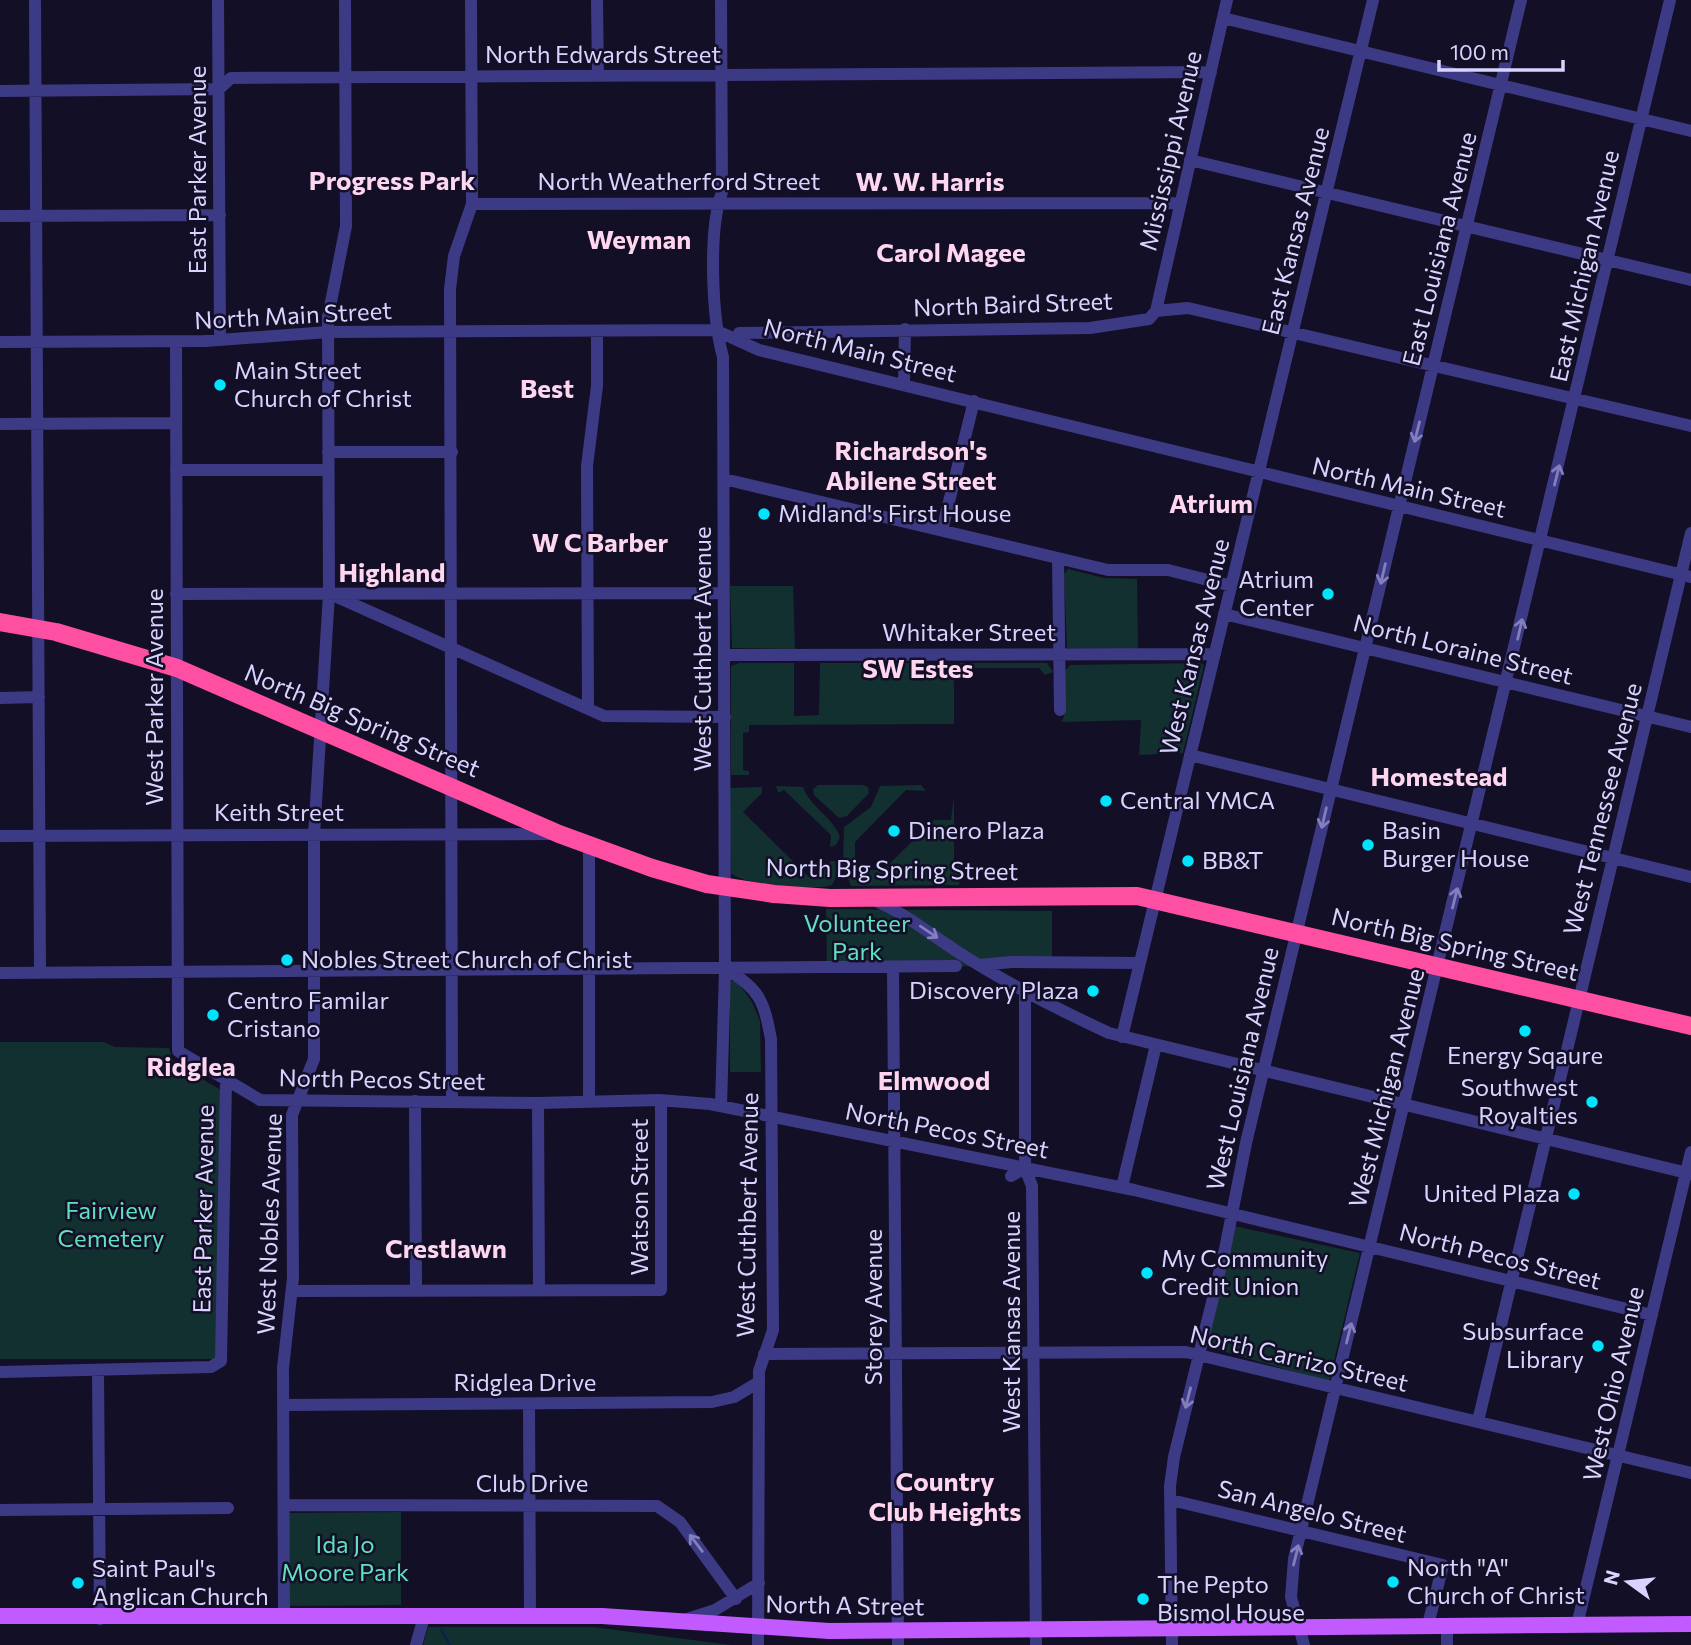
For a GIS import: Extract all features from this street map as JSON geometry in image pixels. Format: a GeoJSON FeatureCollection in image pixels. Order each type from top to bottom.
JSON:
{"type":"FeatureCollection","features":[{"type":"Feature","properties":{"kind":"highway","name":"North Big Spring Street"},"geometry":{"type":"LineString","coordinates":[[0,622],[107,646],[177,668],[559,834],[652,868],[725,888],[774,894],[870,898],[1137,896],[1691,1026]]}},
{"type":"Feature","properties":{"kind":"main road","name":"North A Street"},"geometry":{"type":"LineString","coordinates":[[0,1616],[100,1619],[602,1616],[898,1637],[1035,1628],[1691,1624]]}},
{"type":"Feature","properties":{"kind":"street"},"geometry":{"type":"LineString","coordinates":[[35,0],[40,972]]}},
{"type":"Feature","properties":{"kind":"street","name":"East Parker Avenue"},"geometry":{"type":"LineString","coordinates":[[218,0],[220,339]]}},
{"type":"Feature","properties":{"kind":"street","name":"West Nobles Avenue"},"geometry":{"type":"LineString","coordinates":[[284,1617],[283,1368],[292,1291],[292,1115],[314,1059],[314,835],[329,594],[328,332],[346,226],[345,0]]}},
{"type":"Feature","properties":{"kind":"street"},"geometry":{"type":"LineString","coordinates":[[452,1102],[452,268],[457,242],[472,204],[471,0]]}},
{"type":"Feature","properties":{"kind":"street"},"geometry":{"type":"LineString","coordinates":[[597,0],[598,76]]}},
{"type":"Feature","properties":{"kind":"street","name":"West Cuthbert Avenue"},"geometry":{"type":"LineString","coordinates":[[721,0],[722,192],[715,215],[715,330],[723,357],[724,479],[725,888],[719,969],[721,1106]]}},
{"type":"Feature","properties":{"kind":"street","name":"Mississippi Avenue"},"geometry":{"type":"LineString","coordinates":[[1156,311],[1227,0]]}},
{"type":"Feature","properties":{"kind":"street","name":"East Kansas Avenue"},"geometry":{"type":"LineString","coordinates":[[1259,471],[1373,0]]}},
{"type":"Feature","properties":{"kind":"street","name":"East Louisiana Avenue"},"geometry":{"type":"LineString","coordinates":[[1399,507],[1521,0]]}},
{"type":"Feature","properties":{"kind":"street","name":"East Michigan Avenue"},"geometry":{"type":"LineString","coordinates":[[1541,541],[1606,259],[1670,0]]}},
{"type":"Feature","properties":{"kind":"street"},"geometry":{"type":"LineString","coordinates":[[1223,18],[1691,131]]}},
{"type":"Feature","properties":{"kind":"street","name":"North Edwards Street"},"geometry":{"type":"LineString","coordinates":[[0,91],[219,89],[231,78],[1210,72]]}},
{"type":"Feature","properties":{"kind":"street"},"geometry":{"type":"LineString","coordinates":[[1190,160],[1691,280]]}},
{"type":"Feature","properties":{"kind":"street","name":"North Weatherford Street"},"geometry":{"type":"LineString","coordinates":[[472,204],[1181,203]]}},
{"type":"Feature","properties":{"kind":"street"},"geometry":{"type":"LineString","coordinates":[[0,216],[220,215]]}},
{"type":"Feature","properties":{"kind":"street","name":"North Baird Street"},"geometry":{"type":"LineString","coordinates":[[739,332],[1090,328],[1149,319],[1156,311],[1188,308],[1691,426]]}},
{"type":"Feature","properties":{"kind":"street"},"geometry":{"type":"LineString","coordinates":[[904,384],[905,329]]}},
{"type":"Feature","properties":{"kind":"street","name":"North Main Street"},"geometry":{"type":"LineString","coordinates":[[0,342],[176,342],[328,332],[715,330],[759,350],[1686,576]]}},
{"type":"Feature","properties":{"kind":"street"},"geometry":{"type":"LineString","coordinates":[[588,709],[587,466],[597,386],[597,331]]}},
{"type":"Feature","properties":{"kind":"street","name":"West Parker Avenue"},"geometry":{"type":"LineString","coordinates":[[176,342],[178,1051]]}},
{"type":"Feature","properties":{"kind":"street"},"geometry":{"type":"LineString","coordinates":[[943,530],[975,401]]}},
{"type":"Feature","properties":{"kind":"street"},"geometry":{"type":"LineString","coordinates":[[0,424],[176,423]]}},
{"type":"Feature","properties":{"kind":"street"},"geometry":{"type":"LineString","coordinates":[[328,452],[452,452]]}},
{"type":"Feature","properties":{"kind":"street"},"geometry":{"type":"LineString","coordinates":[[176,470],[328,470]]}},
{"type":"Feature","properties":{"kind":"street","name":"West Kansas Avenue"},"geometry":{"type":"LineString","coordinates":[[1122,1037],[1259,471]]}},
{"type":"Feature","properties":{"kind":"street"},"geometry":{"type":"LineString","coordinates":[[724,479],[1108,570],[1168,570],[1231,586]]}},
{"type":"Feature","properties":{"kind":"street","name":"West Louisiana Avenue"},"geometry":{"type":"LineString","coordinates":[[1172,1645],[1171,1469],[1263,1071],[1399,507]]}},
{"type":"Feature","properties":{"kind":"street","name":"West Tennessee Avenue"},"geometry":{"type":"LineString","coordinates":[[1478,1421],[1647,716],[1686,576],[1691,533]]}},
{"type":"Feature","properties":{"kind":"street","name":"West Michigan Avenue"},"geometry":{"type":"LineString","coordinates":[[1304,1645],[1290,1589],[1302,1532],[1541,541]]}},
{"type":"Feature","properties":{"kind":"street"},"geometry":{"type":"LineString","coordinates":[[1058,559],[1060,710]]}},
{"type":"Feature","properties":{"kind":"street"},"geometry":{"type":"LineString","coordinates":[[176,594],[724,593]]}},
{"type":"Feature","properties":{"kind":"street"},"geometry":{"type":"LineString","coordinates":[[329,594],[604,716],[724,717]]}},
{"type":"Feature","properties":{"kind":"street","name":"North Loraine Street"},"geometry":{"type":"LineString","coordinates":[[1224,614],[1691,727]]}},
{"type":"Feature","properties":{"kind":"street","name":"Whitaker Street"},"geometry":{"type":"LineString","coordinates":[[724,655],[1215,654]]}},
{"type":"Feature","properties":{"kind":"street"},"geometry":{"type":"LineString","coordinates":[[0,698],[39,697]]}},
{"type":"Feature","properties":{"kind":"street"},"geometry":{"type":"LineString","coordinates":[[1191,755],[1691,877]]}},
{"type":"Feature","properties":{"kind":"street","name":"Keith Street"},"geometry":{"type":"LineString","coordinates":[[0,836],[559,834]]}},
{"type":"Feature","properties":{"kind":"street"},"geometry":{"type":"LineString","coordinates":[[589,846],[589,1102]]}},
{"type":"Feature","properties":{"kind":"street"},"geometry":{"type":"LineString","coordinates":[[870,898],[895,909],[1025,991],[1122,1037],[1688,1174]]}},
{"type":"Feature","properties":{"kind":"street"},"geometry":{"type":"LineString","coordinates":[[980,965],[1011,962],[1140,963]]}},
{"type":"Feature","properties":{"kind":"street"},"geometry":{"type":"LineString","coordinates":[[0,973],[956,966]]}},
{"type":"Feature","properties":{"kind":"street","name":"Storey Avenue"},"geometry":{"type":"LineString","coordinates":[[893,968],[898,1637]]}},
{"type":"Feature","properties":{"kind":"street","name":"West Cuthbert Avenue"},"geometry":{"type":"LineString","coordinates":[[719,969],[749,985],[764,1002],[771,1039],[773,1330],[770,1346],[760,1365],[759,1382],[758,1645]]}},
{"type":"Feature","properties":{"kind":"street","name":"West Kansas Avenue"},"geometry":{"type":"LineString","coordinates":[[1025,991],[1026,1168],[1032,1186],[1036,1645]]}},
{"type":"Feature","properties":{"kind":"street"},"geometry":{"type":"LineString","coordinates":[[1122,1187],[1156,1045]]}},
{"type":"Feature","properties":{"kind":"street","name":"East Parker Avenue"},"geometry":{"type":"LineString","coordinates":[[98,1371],[219,1364],[223,1358],[226,1080],[178,1051]]}},
{"type":"Feature","properties":{"kind":"street","name":"North Pecos Street"},"geometry":{"type":"LineString","coordinates":[[226,1080],[260,1100],[538,1103],[660,1100],[661,1103],[721,1106],[1122,1187],[1652,1315]]}},
{"type":"Feature","properties":{"kind":"street"},"geometry":{"type":"LineString","coordinates":[[415,1101],[416,1290]]}},
{"type":"Feature","properties":{"kind":"street"},"geometry":{"type":"LineString","coordinates":[[292,1291],[539,1290],[538,1103]]}},
{"type":"Feature","properties":{"kind":"street","name":"Watson Street"},"geometry":{"type":"LineString","coordinates":[[539,1290],[662,1290],[661,1103]]}},
{"type":"Feature","properties":{"kind":"street","name":"West Ohio Avenue"},"geometry":{"type":"LineString","coordinates":[[1577,1625],[1688,1174],[1691,1152]]}},
{"type":"Feature","properties":{"kind":"street"},"geometry":{"type":"LineString","coordinates":[[1011,1176],[1026,1168]]}},
{"type":"Feature","properties":{"kind":"street","name":"North Carrizo Street"},"geometry":{"type":"LineString","coordinates":[[764,1354],[1186,1352],[1691,1473]]}},
{"type":"Feature","properties":{"kind":"street"},"geometry":{"type":"LineString","coordinates":[[0,1372],[98,1371],[100,1619]]}},
{"type":"Feature","properties":{"kind":"street","name":"Ridglea Drive"},"geometry":{"type":"LineString","coordinates":[[284,1405],[712,1402],[734,1397],[759,1382]]}},
{"type":"Feature","properties":{"kind":"street"},"geometry":{"type":"LineString","coordinates":[[528,1404],[530,1616]]}},
{"type":"Feature","properties":{"kind":"street","name":"San Angelo Street"},"geometry":{"type":"LineString","coordinates":[[1171,1500],[1443,1565],[1428,1625]]}},
{"type":"Feature","properties":{"kind":"street","name":"Club Drive"},"geometry":{"type":"LineString","coordinates":[[284,1505],[657,1506],[680,1522],[736,1599]]}},
{"type":"Feature","properties":{"kind":"street"},"geometry":{"type":"LineString","coordinates":[[0,1510],[228,1508]]}},
{"type":"Feature","properties":{"kind":"street"},"geometry":{"type":"LineString","coordinates":[[683,1621],[736,1599],[759,1583]]}},
{"type":"Feature","properties":{"kind":"street"},"geometry":{"type":"LineString","coordinates":[[416,1645],[424,1617]]}},
{"type":"Feature","properties":{"kind":"street"},"geometry":{"type":"LineString","coordinates":[[1447,1626],[1447,1645]]}},
{"type":"Feature","properties":{"kind":"green space"},"geometry":{"type":"Polygon","coordinates":[[[1068,569],[1104,578],[1137,579],[1138,649],[1067,648],[1064,574],[1068,569]]]}},
{"type":"Feature","properties":{"kind":"green space"},"geometry":{"type":"Polygon","coordinates":[[[730,586],[793,586],[795,649],[732,648],[730,586]]]}},
{"type":"Feature","properties":{"kind":"green space"},"geometry":{"type":"Polygon","coordinates":[[[739,663],[794,663],[794,716],[819,715],[820,663],[1047,663],[1053,672],[1045,675],[1039,668],[961,668],[964,677],[954,680],[954,724],[749,725],[749,732],[743,733],[743,770],[749,771],[749,775],[731,775],[731,666],[739,663]]]}},
{"type":"Feature","properties":{"kind":"green space"},"geometry":{"type":"Polygon","coordinates":[[[1070,665],[1204,665],[1183,753],[1139,755],[1141,720],[1061,722],[1064,717],[1064,672],[1070,665]]]}},
{"type":"Feature","properties":{"kind":"green space"},"geometry":{"type":"Polygon","coordinates":[[[818,785],[862,785],[868,787],[869,793],[847,816],[839,818],[814,795],[813,789],[818,785]]]}},
{"type":"Feature","properties":{"kind":"green space"},"geometry":{"type":"Polygon","coordinates":[[[921,785],[926,791],[906,790],[855,842],[855,870],[883,870],[934,820],[951,820],[954,796],[954,862],[962,865],[959,885],[851,886],[843,864],[844,827],[871,807],[880,786],[921,785]]]}},
{"type":"Feature","properties":{"kind":"green space"},"geometry":{"type":"Polygon","coordinates":[[[776,786],[803,787],[837,830],[840,837],[836,845],[830,847],[831,835],[784,790],[778,793],[776,786]]]}},
{"type":"Feature","properties":{"kind":"green space"},"geometry":{"type":"Polygon","coordinates":[[[762,787],[762,793],[743,812],[811,879],[831,861],[835,861],[837,875],[832,885],[780,886],[749,881],[731,873],[729,788],[762,787]]]}},
{"type":"Feature","properties":{"kind":"green space","name":"Volunteer Park"},"geometry":{"type":"Polygon","coordinates":[[[826,909],[1052,911],[1052,965],[827,969],[826,909]]]}},
{"type":"Feature","properties":{"kind":"green space"},"geometry":{"type":"Polygon","coordinates":[[[730,981],[737,981],[752,1002],[760,1021],[761,1072],[730,1072],[730,981]]]}},
{"type":"Feature","properties":{"kind":"green space","name":"Fairview Cemetery"},"geometry":{"type":"Polygon","coordinates":[[[0,1042],[104,1042],[115,1047],[169,1048],[174,1063],[221,1090],[221,1359],[0,1359],[0,1042]]]}},
{"type":"Feature","properties":{"kind":"green space"},"geometry":{"type":"Polygon","coordinates":[[[1234,1226],[1360,1253],[1329,1382],[1205,1346],[1234,1226]]]}},
{"type":"Feature","properties":{"kind":"green space","name":"Ida Jo Moore Park"},"geometry":{"type":"Polygon","coordinates":[[[401,1512],[401,1605],[290,1606],[289,1513],[401,1512]]]}},
{"type":"Feature","properties":{"kind":"green space"},"geometry":{"type":"Polygon","coordinates":[[[428,1627],[593,1627],[731,1645],[423,1645],[428,1627]]]}},
{"type":"Feature","properties":{"kind":"waterway"},"geometry":{"type":"LineString","coordinates":[[441,1629],[450,1645]]}},
{"type":"Feature","properties":{"kind":"place","name":"Main Street Church of Christ"},"geometry":{"type":"Point","coordinates":[220,385]}},
{"type":"Feature","properties":{"kind":"place","name":"Midland's First House"},"geometry":{"type":"Point","coordinates":[764,514]}},
{"type":"Feature","properties":{"kind":"place","name":"Atrium Center"},"geometry":{"type":"Point","coordinates":[1328,594]}},
{"type":"Feature","properties":{"kind":"place","name":"Central YMCA"},"geometry":{"type":"Point","coordinates":[1106,801]}},
{"type":"Feature","properties":{"kind":"place","name":"Dinero Plaza"},"geometry":{"type":"Point","coordinates":[894,831]}},
{"type":"Feature","properties":{"kind":"place","name":"Basin Burger House"},"geometry":{"type":"Point","coordinates":[1368,845]}},
{"type":"Feature","properties":{"kind":"place","name":"BB&T"},"geometry":{"type":"Point","coordinates":[1188,861]}},
{"type":"Feature","properties":{"kind":"place","name":"Nobles Street Church of Christ"},"geometry":{"type":"Point","coordinates":[287,960]}},
{"type":"Feature","properties":{"kind":"place","name":"Discovery Plaza"},"geometry":{"type":"Point","coordinates":[1093,991]}},
{"type":"Feature","properties":{"kind":"place","name":"Centro Familar Cristano"},"geometry":{"type":"Point","coordinates":[213,1015]}},
{"type":"Feature","properties":{"kind":"place","name":"Energy Sqaure"},"geometry":{"type":"Point","coordinates":[1525,1031]}},
{"type":"Feature","properties":{"kind":"place","name":"Southwest Royalties"},"geometry":{"type":"Point","coordinates":[1592,1102]}},
{"type":"Feature","properties":{"kind":"place","name":"United Plaza"},"geometry":{"type":"Point","coordinates":[1574,1194]}},
{"type":"Feature","properties":{"kind":"place","name":"My Community Credit Union"},"geometry":{"type":"Point","coordinates":[1147,1273]}},
{"type":"Feature","properties":{"kind":"place","name":"Subsurface Library"},"geometry":{"type":"Point","coordinates":[1598,1346]}},
{"type":"Feature","properties":{"kind":"place","name":"North \"A\" Church of Christ"},"geometry":{"type":"Point","coordinates":[1393,1582]}},
{"type":"Feature","properties":{"kind":"place","name":"Saint Paul's Anglican Church"},"geometry":{"type":"Point","coordinates":[78,1583]}},
{"type":"Feature","properties":{"kind":"place","name":"The Pepto Bismol House"},"geometry":{"type":"Point","coordinates":[1143,1599]}},
{"type":"Feature","properties":{"kind":"district","name":"Progress Park"},"geometry":{"type":"Point","coordinates":[392,181]}},
{"type":"Feature","properties":{"kind":"district","name":"W. W. Harris"},"geometry":{"type":"Point","coordinates":[930,182]}},
{"type":"Feature","properties":{"kind":"district","name":"Weyman"},"geometry":{"type":"Point","coordinates":[639,240]}},
{"type":"Feature","properties":{"kind":"district","name":"Carol Magee"},"geometry":{"type":"Point","coordinates":[951,253]}},
{"type":"Feature","properties":{"kind":"district","name":"Best"},"geometry":{"type":"Point","coordinates":[547,389]}},
{"type":"Feature","properties":{"kind":"district","name":"Richardson's Abilene Street"},"geometry":{"type":"Point","coordinates":[911,466]}},
{"type":"Feature","properties":{"kind":"district","name":"Atrium"},"geometry":{"type":"Point","coordinates":[1211,504]}},
{"type":"Feature","properties":{"kind":"district","name":"W C Barber"},"geometry":{"type":"Point","coordinates":[600,543]}},
{"type":"Feature","properties":{"kind":"district","name":"Highland"},"geometry":{"type":"Point","coordinates":[392,573]}},
{"type":"Feature","properties":{"kind":"district","name":"SW Estes"},"geometry":{"type":"Point","coordinates":[918,669]}},
{"type":"Feature","properties":{"kind":"district","name":"Homestead"},"geometry":{"type":"Point","coordinates":[1439,777]}},
{"type":"Feature","properties":{"kind":"district","name":"Ridglea"},"geometry":{"type":"Point","coordinates":[191,1067]}},
{"type":"Feature","properties":{"kind":"district","name":"Elmwood"},"geometry":{"type":"Point","coordinates":[934,1081]}},
{"type":"Feature","properties":{"kind":"district","name":"Crestlawn"},"geometry":{"type":"Point","coordinates":[446,1249]}},
{"type":"Feature","properties":{"kind":"district","name":"Country Club Heights"},"geometry":{"type":"Point","coordinates":[945,1497]}}]}
